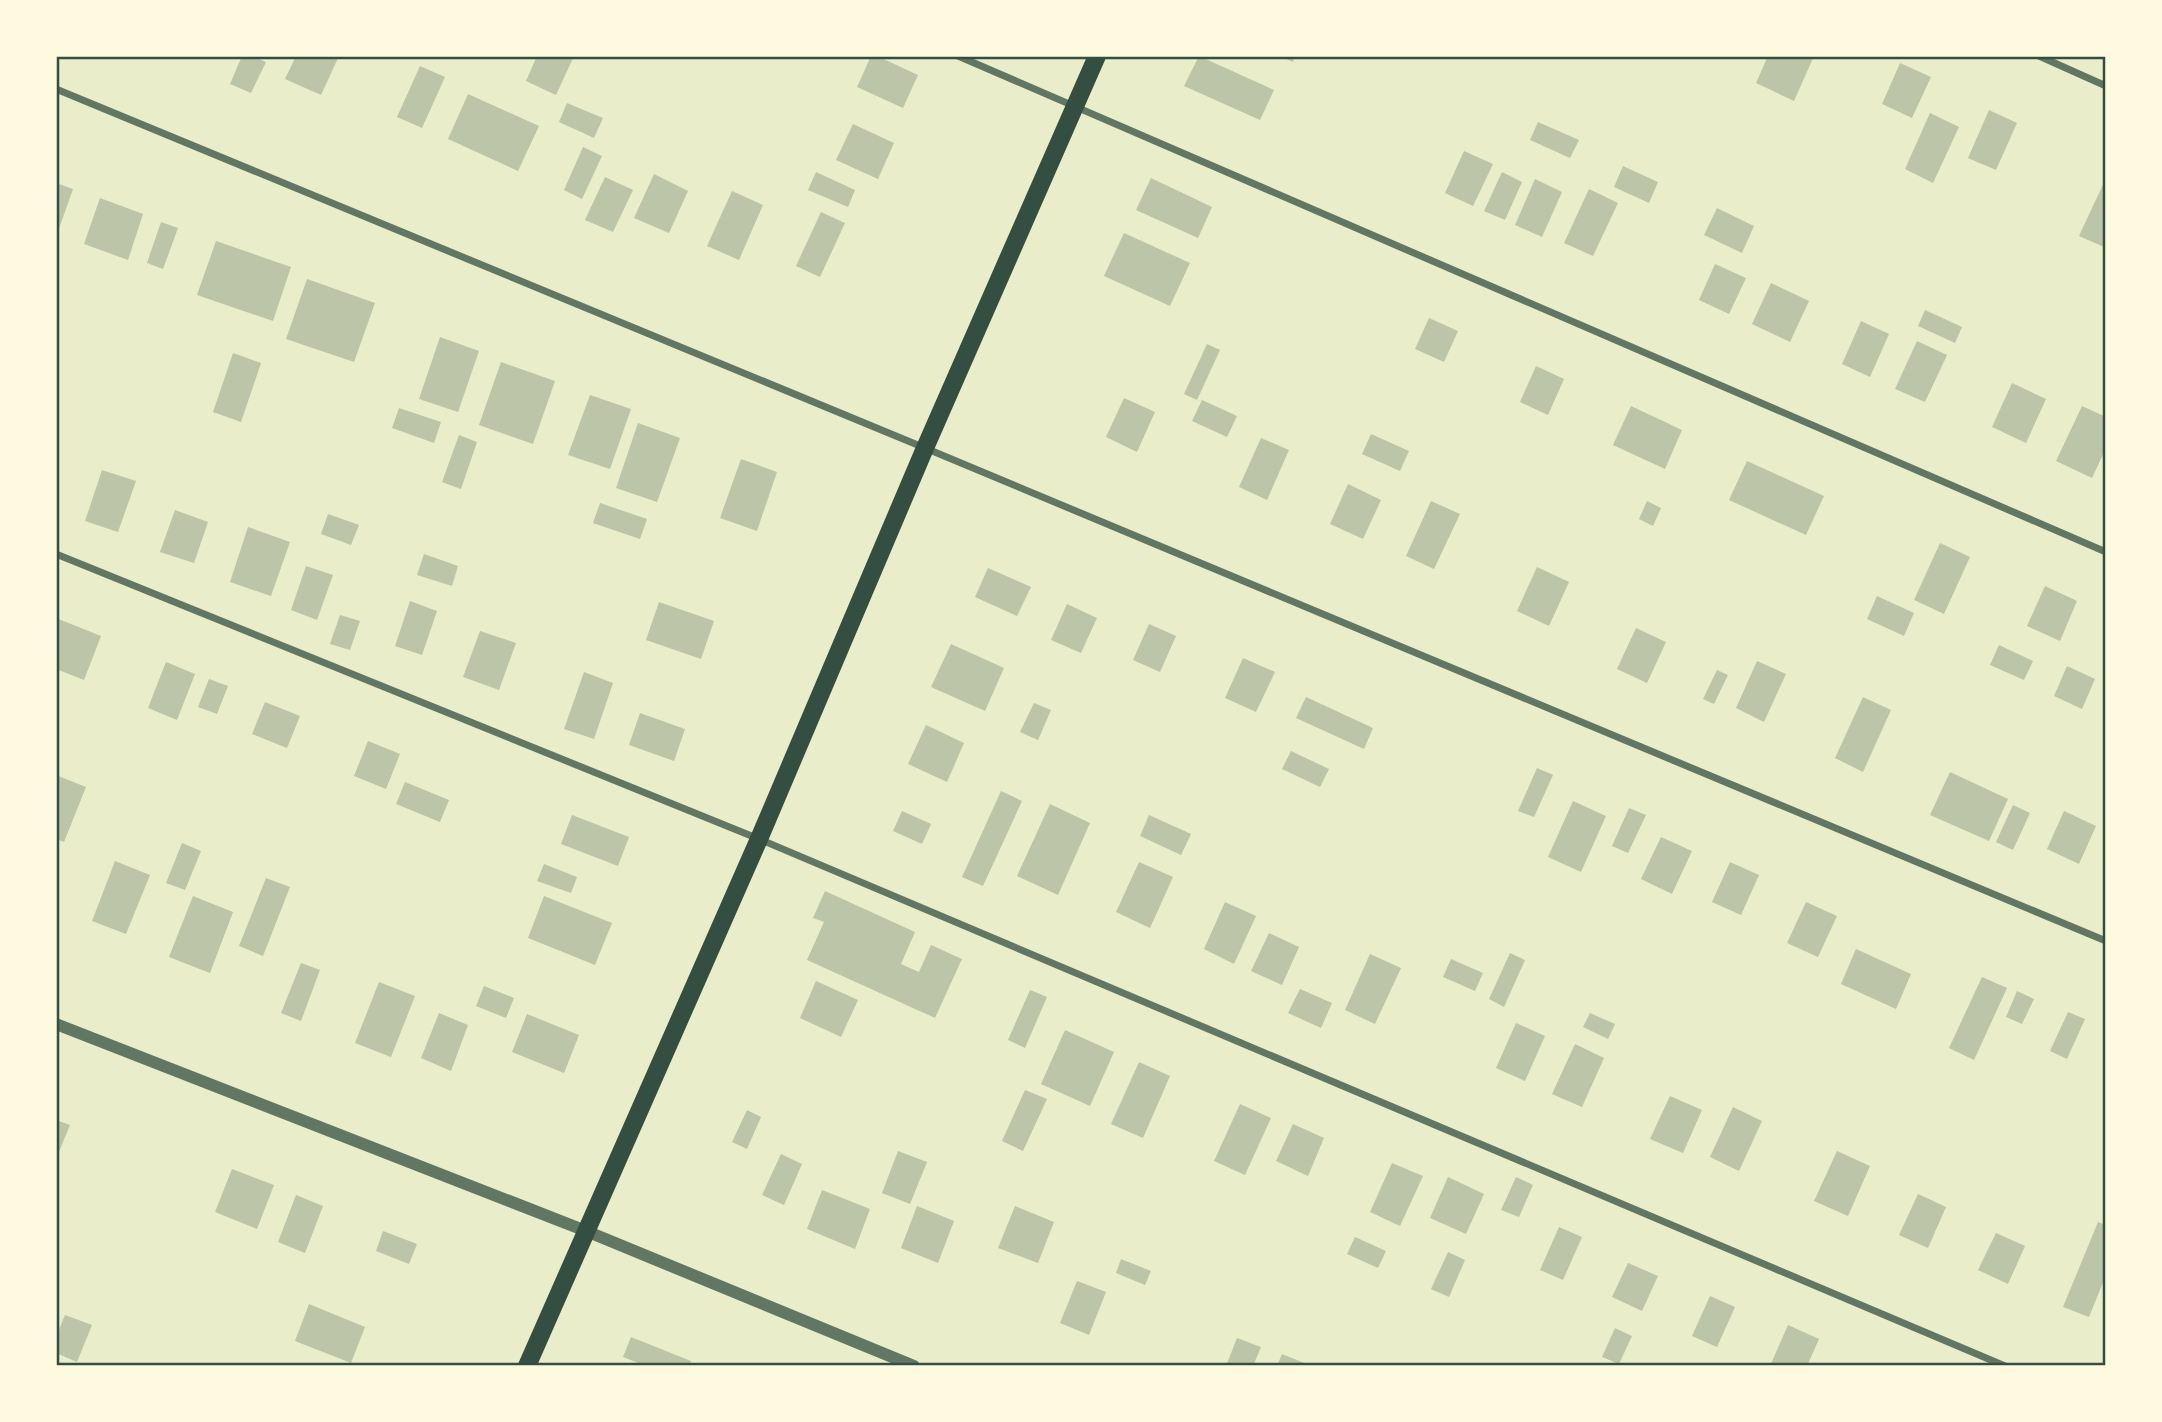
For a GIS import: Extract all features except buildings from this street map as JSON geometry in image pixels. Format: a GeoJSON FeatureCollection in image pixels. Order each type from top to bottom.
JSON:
{"type":"FeatureCollection","features":[{"type":"Feature","properties":{"kind":"main road"},"geometry":{"type":"LineString","coordinates":[[527,1366],[759,839],[925,448],[1097,56]]}},
{"type":"Feature","properties":{"kind":"street"},"geometry":{"type":"LineString","coordinates":[[958,56],[2106,551]]}},
{"type":"Feature","properties":{"kind":"street"},"geometry":{"type":"LineString","coordinates":[[2039,56],[2106,86]]}},
{"type":"Feature","properties":{"kind":"street"},"geometry":{"type":"LineString","coordinates":[[56,89],[2106,941]]}},
{"type":"Feature","properties":{"kind":"street"},"geometry":{"type":"LineString","coordinates":[[56,554],[759,839],[2005,1366]]}},
{"type":"Feature","properties":{"kind":"street"},"geometry":{"type":"LineString","coordinates":[[56,1024],[586,1231],[914,1366]]}}]}
